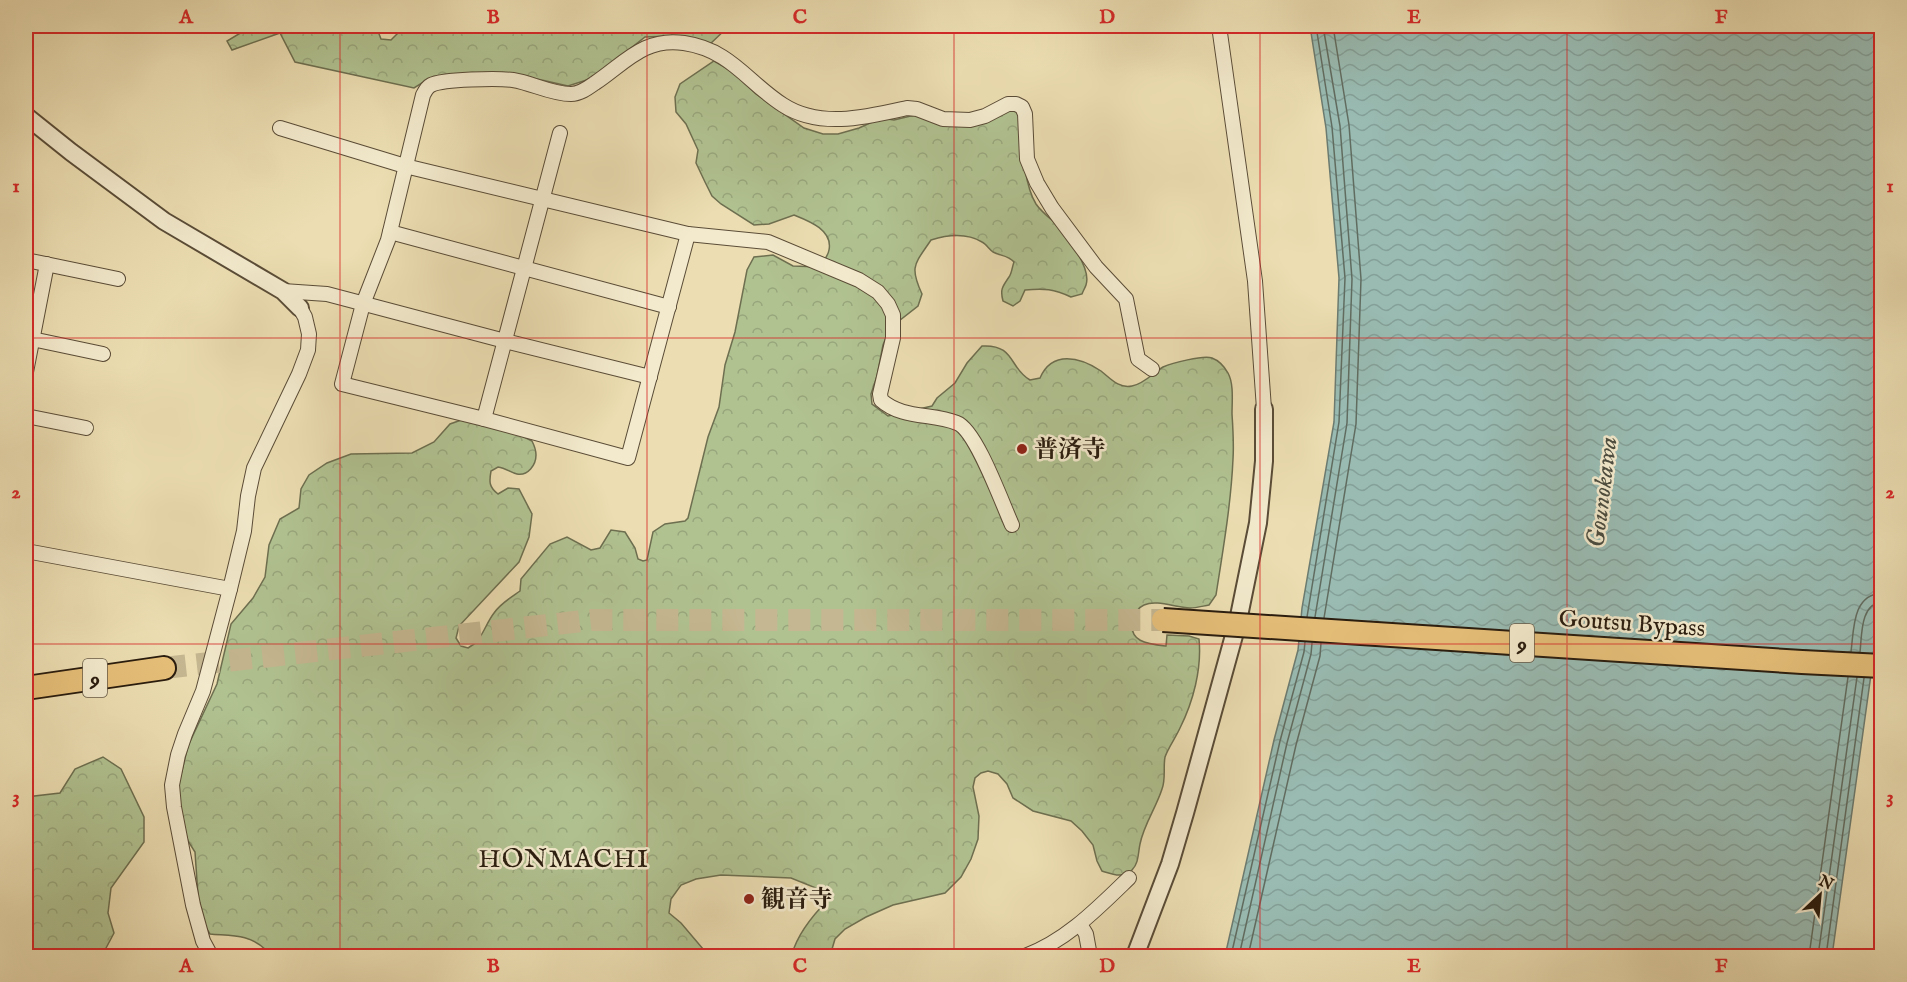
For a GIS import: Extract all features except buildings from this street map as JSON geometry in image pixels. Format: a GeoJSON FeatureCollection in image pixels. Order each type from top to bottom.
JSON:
{"type":"FeatureCollection","features":[{"type":"Feature","properties":{"kind":"highway","name":"Goutsu Bypass"},"geometry":{"type":"LineString","coordinates":[[1163,620],[1534,644]]}},
{"type":"Feature","properties":{"kind":"highway","name":"Goutsu Bypass"},"geometry":{"type":"LineString","coordinates":[[1581,647],[1881,665]]}},
{"type":"Feature","properties":{"kind":"highway","name":"9"},"geometry":{"type":"LineString","coordinates":[[26,688],[164,668]]}},
{"type":"Feature","properties":{"kind":"street"},"geometry":{"type":"LineString","coordinates":[[1136,957],[1170,864],[1245,622],[1264,461],[1264,409],[1255,281],[1219,26]]}},
{"type":"Feature","properties":{"kind":"street"},"geometry":{"type":"LineString","coordinates":[[688,234],[628,458],[342,384],[363,304],[390,232],[423,95],[429,86],[478,79],[502,79],[532,84],[560,93],[575,93],[592,85],[645,49],[664,42],[696,46],[733,63],[785,107],[809,117],[846,120],[907,108],[917,109],[943,119],[976,120],[1005,105],[1016,104],[1022,108],[1025,114],[1027,159],[1037,183],[1096,267],[1126,299],[1138,359],[1152,369]]}},
{"type":"Feature","properties":{"kind":"street"},"geometry":{"type":"LineString","coordinates":[[26,116],[164,221],[283,291],[300,308],[309,334],[308,350],[299,374],[254,468],[244,531],[230,589],[203,691],[178,755],[172,785],[174,807],[193,905],[203,941],[211,957]]}},
{"type":"Feature","properties":{"kind":"street"},"geometry":{"type":"LineString","coordinates":[[280,128],[405,166],[688,234],[768,242],[859,280],[878,292],[888,304],[893,315],[894,330],[880,389],[881,400],[903,412],[955,422],[963,426],[974,440],[1012,525]]}},
{"type":"Feature","properties":{"kind":"street"},"geometry":{"type":"LineString","coordinates":[[484,419],[560,133]]}},
{"type":"Feature","properties":{"kind":"street"},"geometry":{"type":"LineString","coordinates":[[390,232],[669,307]]}},
{"type":"Feature","properties":{"kind":"street"},"geometry":{"type":"LineString","coordinates":[[26,260],[118,279]]}},
{"type":"Feature","properties":{"kind":"street"},"geometry":{"type":"LineString","coordinates":[[26,372],[47,264]]}},
{"type":"Feature","properties":{"kind":"street"},"geometry":{"type":"LineString","coordinates":[[283,291],[327,294],[650,376]]}},
{"type":"Feature","properties":{"kind":"street"},"geometry":{"type":"LineString","coordinates":[[32,339],[103,354]]}},
{"type":"Feature","properties":{"kind":"street"},"geometry":{"type":"LineString","coordinates":[[26,416],[86,428]]}},
{"type":"Feature","properties":{"kind":"street"},"geometry":{"type":"LineString","coordinates":[[26,551],[230,589]]}},
{"type":"Feature","properties":{"kind":"street"},"geometry":{"type":"LineString","coordinates":[[1245,622],[1581,647]]}},
{"type":"Feature","properties":{"kind":"street"},"geometry":{"type":"LineString","coordinates":[[1025,957],[1038,952],[1080,924],[1129,878]]}},
{"type":"Feature","properties":{"kind":"street"},"geometry":{"type":"LineString","coordinates":[[1080,924],[1086,934],[1090,957]]}},
{"type":"Feature","properties":{"kind":"green space"},"geometry":{"type":"Polygon","coordinates":[[[252,26],[376,26],[381,39],[391,40],[405,26],[729,26],[708,46],[672,36],[645,37],[593,78],[568,86],[524,76],[430,78],[414,88],[295,62],[280,33],[232,50],[227,41],[252,26]]]}},
{"type":"Feature","properties":{"kind":"green space"},"geometry":{"type":"Polygon","coordinates":[[[714,61],[733,72],[756,94],[804,128],[823,134],[838,134],[881,118],[894,120],[919,114],[996,113],[1019,108],[1023,158],[1031,194],[1038,206],[1076,251],[1085,269],[1086,286],[1082,294],[1071,297],[1049,290],[1025,290],[1020,301],[1013,306],[1003,301],[1002,294],[1003,286],[1014,262],[1012,260],[993,252],[983,243],[970,237],[950,236],[931,240],[918,260],[915,271],[922,294],[918,306],[890,328],[883,345],[871,394],[872,404],[888,416],[932,406],[937,398],[955,383],[967,363],[982,346],[993,346],[1006,353],[1023,375],[1030,380],[1040,378],[1052,363],[1067,359],[1093,366],[1115,382],[1127,387],[1140,383],[1163,367],[1195,358],[1215,359],[1228,373],[1232,393],[1233,459],[1229,510],[1216,595],[1209,605],[1195,608],[1149,603],[1139,609],[1133,619],[1133,633],[1146,643],[1166,646],[1167,635],[1189,636],[1199,639],[1200,650],[1193,696],[1185,718],[1165,757],[1163,785],[1144,830],[1134,867],[1129,873],[1122,875],[1102,871],[1093,845],[1071,821],[1033,811],[1013,798],[1007,784],[998,774],[988,771],[975,778],[973,787],[979,816],[978,839],[961,877],[945,893],[893,905],[845,929],[835,939],[830,956],[793,956],[792,954],[807,925],[828,900],[826,892],[791,878],[721,875],[696,879],[681,885],[671,899],[669,913],[681,923],[709,956],[267,956],[266,950],[247,938],[210,934],[199,910],[195,852],[188,841],[179,814],[178,787],[188,746],[217,684],[231,624],[253,598],[265,577],[269,545],[280,519],[299,508],[301,489],[309,475],[327,463],[351,454],[412,453],[434,442],[450,424],[464,419],[510,430],[532,441],[536,459],[528,472],[517,474],[498,467],[491,471],[490,484],[493,489],[498,494],[508,488],[519,489],[532,514],[529,537],[519,562],[459,626],[456,638],[461,646],[468,648],[480,637],[496,610],[520,591],[521,579],[550,544],[567,537],[591,550],[600,548],[611,530],[625,532],[635,548],[638,559],[643,561],[647,560],[653,532],[665,524],[685,521],[688,518],[708,437],[719,407],[725,365],[735,332],[747,270],[754,257],[773,255],[793,266],[820,267],[829,250],[829,243],[824,232],[806,220],[794,215],[769,224],[754,225],[712,196],[696,163],[698,150],[686,124],[676,112],[675,97],[680,84],[714,61]]]}},
{"type":"Feature","properties":{"kind":"green space"},"geometry":{"type":"Polygon","coordinates":[[[103,757],[121,769],[144,817],[144,842],[111,888],[108,913],[114,933],[105,950],[107,956],[45,956],[26,946],[26,797],[60,793],[75,769],[103,757]]]}},
{"type":"Feature","properties":{"kind":"water","name":"Gounokawa"},"geometry":{"type":"Polygon","coordinates":[[[1310,26],[1881,26],[1882,595],[1832,956],[1225,956],[1274,740],[1298,650],[1302,608],[1334,422],[1339,278],[1326,128],[1310,26]]]}},
{"type":"Feature","properties":{"kind":"tunnel"},"geometry":{"type":"LineString","coordinates":[[164,668],[592,620],[1163,620]]}},
{"type":"Feature","properties":{"kind":"place","name":"普済寺"},"geometry":{"type":"Point","coordinates":[1022,449]}},
{"type":"Feature","properties":{"kind":"place","name":"観音寺"},"geometry":{"type":"Point","coordinates":[749,899]}},
{"type":"Feature","properties":{"kind":"district","name":"HONMACHI"},"geometry":{"type":"Point","coordinates":[564,858]}}]}
